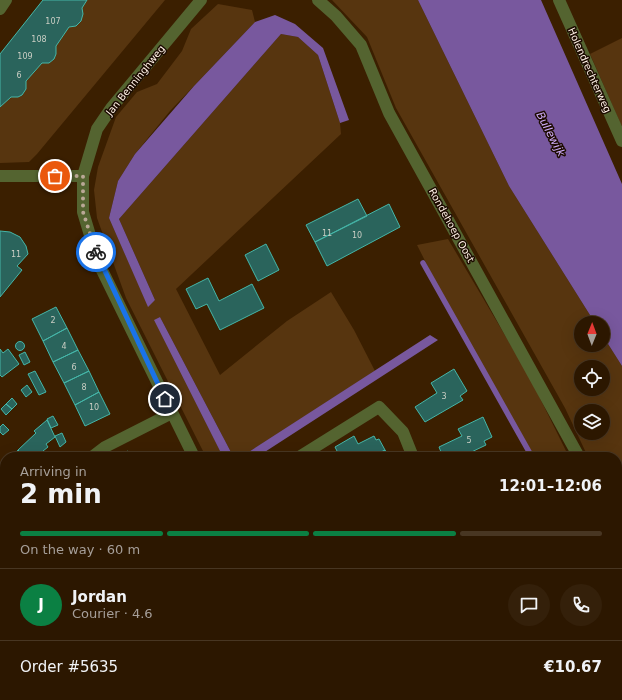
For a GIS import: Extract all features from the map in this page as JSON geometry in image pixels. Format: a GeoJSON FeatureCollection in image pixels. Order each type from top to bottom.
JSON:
{"type":"FeatureCollection","features":[{"type":"Feature","properties":{"kind":"street"},"geometry":{"type":"LineString","coordinates":[[0,9],[6,0]]}},
{"type":"Feature","properties":{"kind":"street","name":"Jan Benninghweg"},"geometry":{"type":"LineString","coordinates":[[192,452],[98,262],[83,212],[83,176],[97,129],[112,107],[201,0]]}},
{"type":"Feature","properties":{"kind":"street","name":"Rondehoep Oost"},"geometry":{"type":"LineString","coordinates":[[318,0],[336,16],[361,45],[389,113],[576,452]]}},
{"type":"Feature","properties":{"kind":"street","name":"Holendrechterweg"},"geometry":{"type":"LineString","coordinates":[[558,0],[622,141]]}},
{"type":"Feature","properties":{"kind":"street"},"geometry":{"type":"LineString","coordinates":[[0,176],[83,176]]}},
{"type":"Feature","properties":{"kind":"street"},"geometry":{"type":"LineString","coordinates":[[307,452],[379,407],[403,432],[411,452]]}},
{"type":"Feature","properties":{"kind":"street"},"geometry":{"type":"LineString","coordinates":[[98,452],[105,447],[172,413]]}},
{"type":"Feature","properties":{"kind":"shaded area"},"geometry":{"type":"Polygon","coordinates":[[[72,0],[165,0],[29,162],[0,163],[0,92],[72,0]]]}},
{"type":"Feature","properties":{"kind":"shaded area"},"geometry":{"type":"Polygon","coordinates":[[[332,0],[418,0],[509,186],[591,316],[574,316],[574,352],[610,352],[610,347],[622,366],[622,452],[586,452],[580,440],[610,440],[610,404],[574,404],[574,427],[565,408],[396,108],[367,37],[332,0]]]}},
{"type":"Feature","properties":{"kind":"shaded area"},"geometry":{"type":"Polygon","coordinates":[[[218,4],[252,10],[255,22],[170,111],[135,154],[118,181],[109,218],[148,306],[155,300],[119,219],[281,34],[298,37],[318,55],[340,123],[341,134],[176,289],[220,375],[287,321],[331,292],[354,330],[375,371],[249,452],[231,452],[160,317],[155,320],[221,452],[203,452],[126,298],[97,218],[94,190],[98,167],[116,117],[137,92],[157,84],[182,51],[191,29],[218,4]]]}},
{"type":"Feature","properties":{"kind":"shaded area"},"geometry":{"type":"Polygon","coordinates":[[[622,38],[622,127],[590,54],[622,38]]]}},
{"type":"Feature","properties":{"kind":"shaded area"},"geometry":{"type":"Polygon","coordinates":[[[448,239],[528,374],[567,452],[529,452],[457,324],[417,245],[448,239]]]}},
{"type":"Feature","properties":{"kind":"water","name":"Bullewijk"},"geometry":{"type":"Polygon","coordinates":[[[418,0],[541,0],[622,184],[622,366],[610,347],[610,316],[591,316],[509,186],[418,0]]]}},
{"type":"Feature","properties":{"kind":"water"},"geometry":{"type":"Polygon","coordinates":[[[275,15],[295,24],[323,48],[349,120],[340,123],[318,55],[298,37],[281,34],[119,219],[155,300],[148,307],[109,218],[118,181],[135,154],[194,86],[255,22],[275,15]]]}},
{"type":"Feature","properties":{"kind":"water"},"geometry":{"type":"Polygon","coordinates":[[[160,317],[231,452],[220,452],[154,320],[160,317]]]}},
{"type":"Feature","properties":{"kind":"water"},"geometry":{"type":"Polygon","coordinates":[[[430,335],[438,340],[265,452],[249,452],[430,335]]]}},
{"type":"Feature","properties":{"kind":"building"},"geometry":{"type":"Polygon","coordinates":[[[43,0],[87,0],[82,8],[83,14],[81,21],[76,26],[69,27],[56,46],[56,54],[54,59],[49,63],[42,63],[26,81],[26,89],[22,95],[18,97],[11,97],[0,107],[0,54],[43,0]]]}},
{"type":"Feature","properties":{"kind":"building"},"geometry":{"type":"Polygon","coordinates":[[[358,199],[367,216],[315,242],[306,225],[358,199]]]}},
{"type":"Feature","properties":{"kind":"building"},"geometry":{"type":"Polygon","coordinates":[[[389,204],[400,227],[327,266],[315,242],[389,204]]]}},
{"type":"Feature","properties":{"kind":"building"},"geometry":{"type":"Polygon","coordinates":[[[0,231],[10,232],[20,237],[26,246],[28,254],[17,266],[22,270],[0,297],[0,231]]]}},
{"type":"Feature","properties":{"kind":"building"},"geometry":{"type":"Polygon","coordinates":[[[266,244],[279,270],[258,281],[245,255],[266,244]]]}},
{"type":"Feature","properties":{"kind":"building"},"geometry":{"type":"Polygon","coordinates":[[[208,278],[219,301],[252,284],[264,308],[220,330],[207,304],[196,309],[186,289],[208,278]]]}},
{"type":"Feature","properties":{"kind":"building"},"geometry":{"type":"Polygon","coordinates":[[[56,307],[67,328],[43,341],[32,319],[56,307]]]}},
{"type":"Feature","properties":{"kind":"building"},"geometry":{"type":"Polygon","coordinates":[[[67,328],[78,350],[53,362],[43,341],[67,328]]]}},
{"type":"Feature","properties":{"kind":"building"},"geometry":{"type":"Polygon","coordinates":[[[20,341],[25,346],[20,351],[15,346],[20,341]]]}},
{"type":"Feature","properties":{"kind":"building"},"geometry":{"type":"Polygon","coordinates":[[[0,349],[3,353],[8,349],[19,364],[2,377],[0,375],[0,349]]]}},
{"type":"Feature","properties":{"kind":"building"},"geometry":{"type":"Polygon","coordinates":[[[78,350],[89,371],[64,383],[53,362],[78,350]]]}},
{"type":"Feature","properties":{"kind":"building"},"geometry":{"type":"Polygon","coordinates":[[[25,352],[30,362],[24,365],[19,355],[25,352]]]}},
{"type":"Feature","properties":{"kind":"building"},"geometry":{"type":"Polygon","coordinates":[[[454,369],[467,391],[460,396],[463,400],[425,422],[415,407],[437,393],[431,383],[454,369]]]}},
{"type":"Feature","properties":{"kind":"building"},"geometry":{"type":"Polygon","coordinates":[[[35,371],[46,392],[39,395],[28,374],[35,371]]]}},
{"type":"Feature","properties":{"kind":"building"},"geometry":{"type":"Polygon","coordinates":[[[89,371],[99,392],[75,405],[64,383],[89,371]]]}},
{"type":"Feature","properties":{"kind":"building"},"geometry":{"type":"Polygon","coordinates":[[[27,385],[32,392],[26,397],[21,390],[27,385]]]}},
{"type":"Feature","properties":{"kind":"building"},"geometry":{"type":"Polygon","coordinates":[[[99,392],[110,414],[85,426],[75,405],[99,392]]]}},
{"type":"Feature","properties":{"kind":"building"},"geometry":{"type":"Polygon","coordinates":[[[12,398],[17,404],[12,409],[6,404],[12,398]]]}},
{"type":"Feature","properties":{"kind":"building"},"geometry":{"type":"Polygon","coordinates":[[[6,404],[12,409],[6,415],[1,409],[6,404]]]}},
{"type":"Feature","properties":{"kind":"building"},"geometry":{"type":"Polygon","coordinates":[[[53,416],[58,425],[51,428],[47,419],[53,416]]]}},
{"type":"Feature","properties":{"kind":"building"},"geometry":{"type":"Polygon","coordinates":[[[483,417],[492,437],[484,441],[486,445],[471,452],[441,452],[439,447],[462,436],[458,429],[483,417]]]}},
{"type":"Feature","properties":{"kind":"building"},"geometry":{"type":"Polygon","coordinates":[[[47,420],[55,437],[46,444],[48,447],[43,451],[44,452],[20,452],[18,450],[36,433],[34,431],[47,420]]]}},
{"type":"Feature","properties":{"kind":"building"},"geometry":{"type":"Polygon","coordinates":[[[3,424],[9,430],[3,435],[0,432],[0,427],[3,424]]]}},
{"type":"Feature","properties":{"kind":"building"},"geometry":{"type":"Polygon","coordinates":[[[62,433],[66,442],[60,447],[55,436],[62,433]]]}},
{"type":"Feature","properties":{"kind":"building"},"geometry":{"type":"Polygon","coordinates":[[[354,436],[358,444],[374,436],[376,440],[379,439],[385,450],[381,452],[338,452],[335,447],[354,436]]]}},
{"type":"Feature","properties":{"kind":"waterway"},"geometry":{"type":"LineString","coordinates":[[423,263],[529,452]]}},
{"type":"Feature","properties":{"kind":"way so far"},"geometry":{"type":"LineString","coordinates":[[55,176],[83,176],[83,212],[96,252]]}},
{"type":"Feature","properties":{"kind":"route"},"geometry":{"type":"LineString","coordinates":[[96,252],[98,262],[165,399]]}}]}
